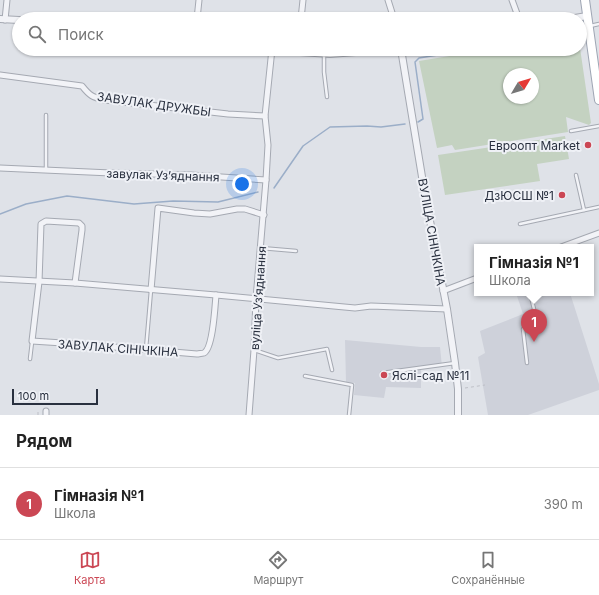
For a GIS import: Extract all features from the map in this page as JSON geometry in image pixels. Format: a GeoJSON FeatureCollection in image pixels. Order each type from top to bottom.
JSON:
{"type":"FeatureCollection","features":[{"type":"Feature","properties":{"kind":"main road"},"geometry":{"type":"LineString","coordinates":[[585,0],[586,12]]}},
{"type":"Feature","properties":{"kind":"main road"},"geometry":{"type":"LineString","coordinates":[[587,16],[599,100]]}},
{"type":"Feature","properties":{"kind":"street"},"geometry":{"type":"LineString","coordinates":[[2,20],[7,0]]}},
{"type":"Feature","properties":{"kind":"street"},"geometry":{"type":"LineString","coordinates":[[198,12],[199,0]]}},
{"type":"Feature","properties":{"kind":"street"},"geometry":{"type":"LineString","coordinates":[[302,12],[303,0]]}},
{"type":"Feature","properties":{"kind":"street"},"geometry":{"type":"LineString","coordinates":[[388,0],[392,12]]}},
{"type":"Feature","properties":{"kind":"street"},"geometry":{"type":"LineString","coordinates":[[512,0],[516,12]]}},
{"type":"Feature","properties":{"kind":"street"},"geometry":{"type":"LineString","coordinates":[[266,180],[268,145],[265,116],[271,56]]}},
{"type":"Feature","properties":{"kind":"street","name":"ВУЛІЦА СІНІЧКІНА"},"geometry":{"type":"LineString","coordinates":[[402,56],[425,195],[447,309],[458,390],[458,415]]}},
{"type":"Feature","properties":{"kind":"street","name":"ЗАВУЛАК ДРУЖБЫ"},"geometry":{"type":"LineString","coordinates":[[0,74],[82,86],[87,93],[94,98],[105,100],[228,114],[265,116]]}},
{"type":"Feature","properties":{"kind":"street","name":"завулак Узʼяднання"},"geometry":{"type":"LineString","coordinates":[[0,168],[191,175],[266,180]]}},
{"type":"Feature","properties":{"kind":"street","name":"вуліца Узʼяднання"},"geometry":{"type":"LineString","coordinates":[[249,415],[256,299],[266,180]]}},
{"type":"Feature","properties":{"kind":"street"},"geometry":{"type":"LineString","coordinates":[[151,290],[158,208],[210,214],[237,209],[264,215]]}},
{"type":"Feature","properties":{"kind":"street"},"geometry":{"type":"LineString","coordinates":[[32,341],[39,282],[41,224],[46,221],[79,223],[82,226],[76,283]]}},
{"type":"Feature","properties":{"kind":"street"},"geometry":{"type":"LineString","coordinates":[[569,244],[599,233]]}},
{"type":"Feature","properties":{"kind":"street"},"geometry":{"type":"LineString","coordinates":[[0,279],[76,283],[355,308],[371,306],[447,309]]}},
{"type":"Feature","properties":{"kind":"street"},"geometry":{"type":"LineString","coordinates":[[443,291],[474,279]]}},
{"type":"Feature","properties":{"kind":"street","name":"ЗАВУЛАК СІНІЧКІНА"},"geometry":{"type":"LineString","coordinates":[[32,341],[198,354],[204,353],[208,349],[211,341],[216,295]]}},
{"type":"Feature","properties":{"kind":"lane"},"geometry":{"type":"LineString","coordinates":[[588,26],[599,24]]}},
{"type":"Feature","properties":{"kind":"lane"},"geometry":{"type":"LineString","coordinates":[[324,56],[327,97]]}},
{"type":"Feature","properties":{"kind":"lane"},"geometry":{"type":"LineString","coordinates":[[46,115],[46,169]]}},
{"type":"Feature","properties":{"kind":"lane"},"geometry":{"type":"LineString","coordinates":[[571,131],[599,126]]}},
{"type":"Feature","properties":{"kind":"lane"},"geometry":{"type":"LineString","coordinates":[[576,175],[584,210]]}},
{"type":"Feature","properties":{"kind":"lane"},"geometry":{"type":"LineString","coordinates":[[520,224],[599,207]]}},
{"type":"Feature","properties":{"kind":"lane"},"geometry":{"type":"LineString","coordinates":[[261,248],[296,251]]}},
{"type":"Feature","properties":{"kind":"lane"},"geometry":{"type":"LineString","coordinates":[[146,350],[151,290]]}},
{"type":"Feature","properties":{"kind":"lane"},"geometry":{"type":"LineString","coordinates":[[527,363],[523,329],[532,322],[534,309],[531,296]]}},
{"type":"Feature","properties":{"kind":"lane"},"geometry":{"type":"LineString","coordinates":[[30,359],[32,341]]}},
{"type":"Feature","properties":{"kind":"lane"},"geometry":{"type":"LineString","coordinates":[[254,350],[278,358],[327,349],[332,370]]}},
{"type":"Feature","properties":{"kind":"lane"},"geometry":{"type":"LineString","coordinates":[[382,372],[455,362]]}},
{"type":"Feature","properties":{"kind":"lane"},"geometry":{"type":"LineString","coordinates":[[305,376],[352,385],[350,415]]}},
{"type":"Feature","properties":{"kind":"path"},"geometry":{"type":"LineString","coordinates":[[458,390],[485,385]]}},
{"type":"Feature","properties":{"kind":"shaded area"},"geometry":{"type":"Polygon","coordinates":[[[517,296],[571,296],[599,384],[599,390],[528,415],[488,415],[478,357],[485,353],[480,331],[523,314],[517,296]]]}},
{"type":"Feature","properties":{"kind":"shaded area","name":"Яслі-сад №11"},"geometry":{"type":"Polygon","coordinates":[[[345,340],[421,347],[440,347],[442,367],[421,369],[421,388],[386,387],[384,398],[354,395],[355,383],[346,382],[345,340]]]}},
{"type":"Feature","properties":{"kind":"green space"},"geometry":{"type":"Polygon","coordinates":[[[449,56],[581,56],[591,123],[589,125],[566,117],[568,132],[455,150],[452,145],[437,148],[419,61],[449,56]]]}},
{"type":"Feature","properties":{"kind":"green space"},"geometry":{"type":"Polygon","coordinates":[[[565,136],[569,159],[537,164],[540,181],[445,195],[438,155],[565,136]]]}},
{"type":"Feature","properties":{"kind":"waterway"},"geometry":{"type":"LineString","coordinates":[[418,122],[423,119],[415,62],[419,58],[432,56]]}},
{"type":"Feature","properties":{"kind":"waterway"},"geometry":{"type":"LineString","coordinates":[[274,188],[303,146],[330,127],[381,127],[405,124]]}},
{"type":"Feature","properties":{"kind":"waterway"},"geometry":{"type":"LineString","coordinates":[[0,214],[26,204],[67,196],[134,204],[173,201],[218,202],[258,192]]}},
{"type":"Feature","properties":{"kind":"place","name":"Евроопт Market"},"geometry":{"type":"Point","coordinates":[588,145]}},
{"type":"Feature","properties":{"kind":"place","name":"ДзЮСШ №1"},"geometry":{"type":"Point","coordinates":[562,195]}},
{"type":"Feature","properties":{"kind":"place","name":"Гімназія №1"},"geometry":{"type":"Point","coordinates":[534,342]}},
{"type":"Feature","properties":{"kind":"place","name":"Яслі-сад №11"},"geometry":{"type":"Point","coordinates":[384,375]}}]}
